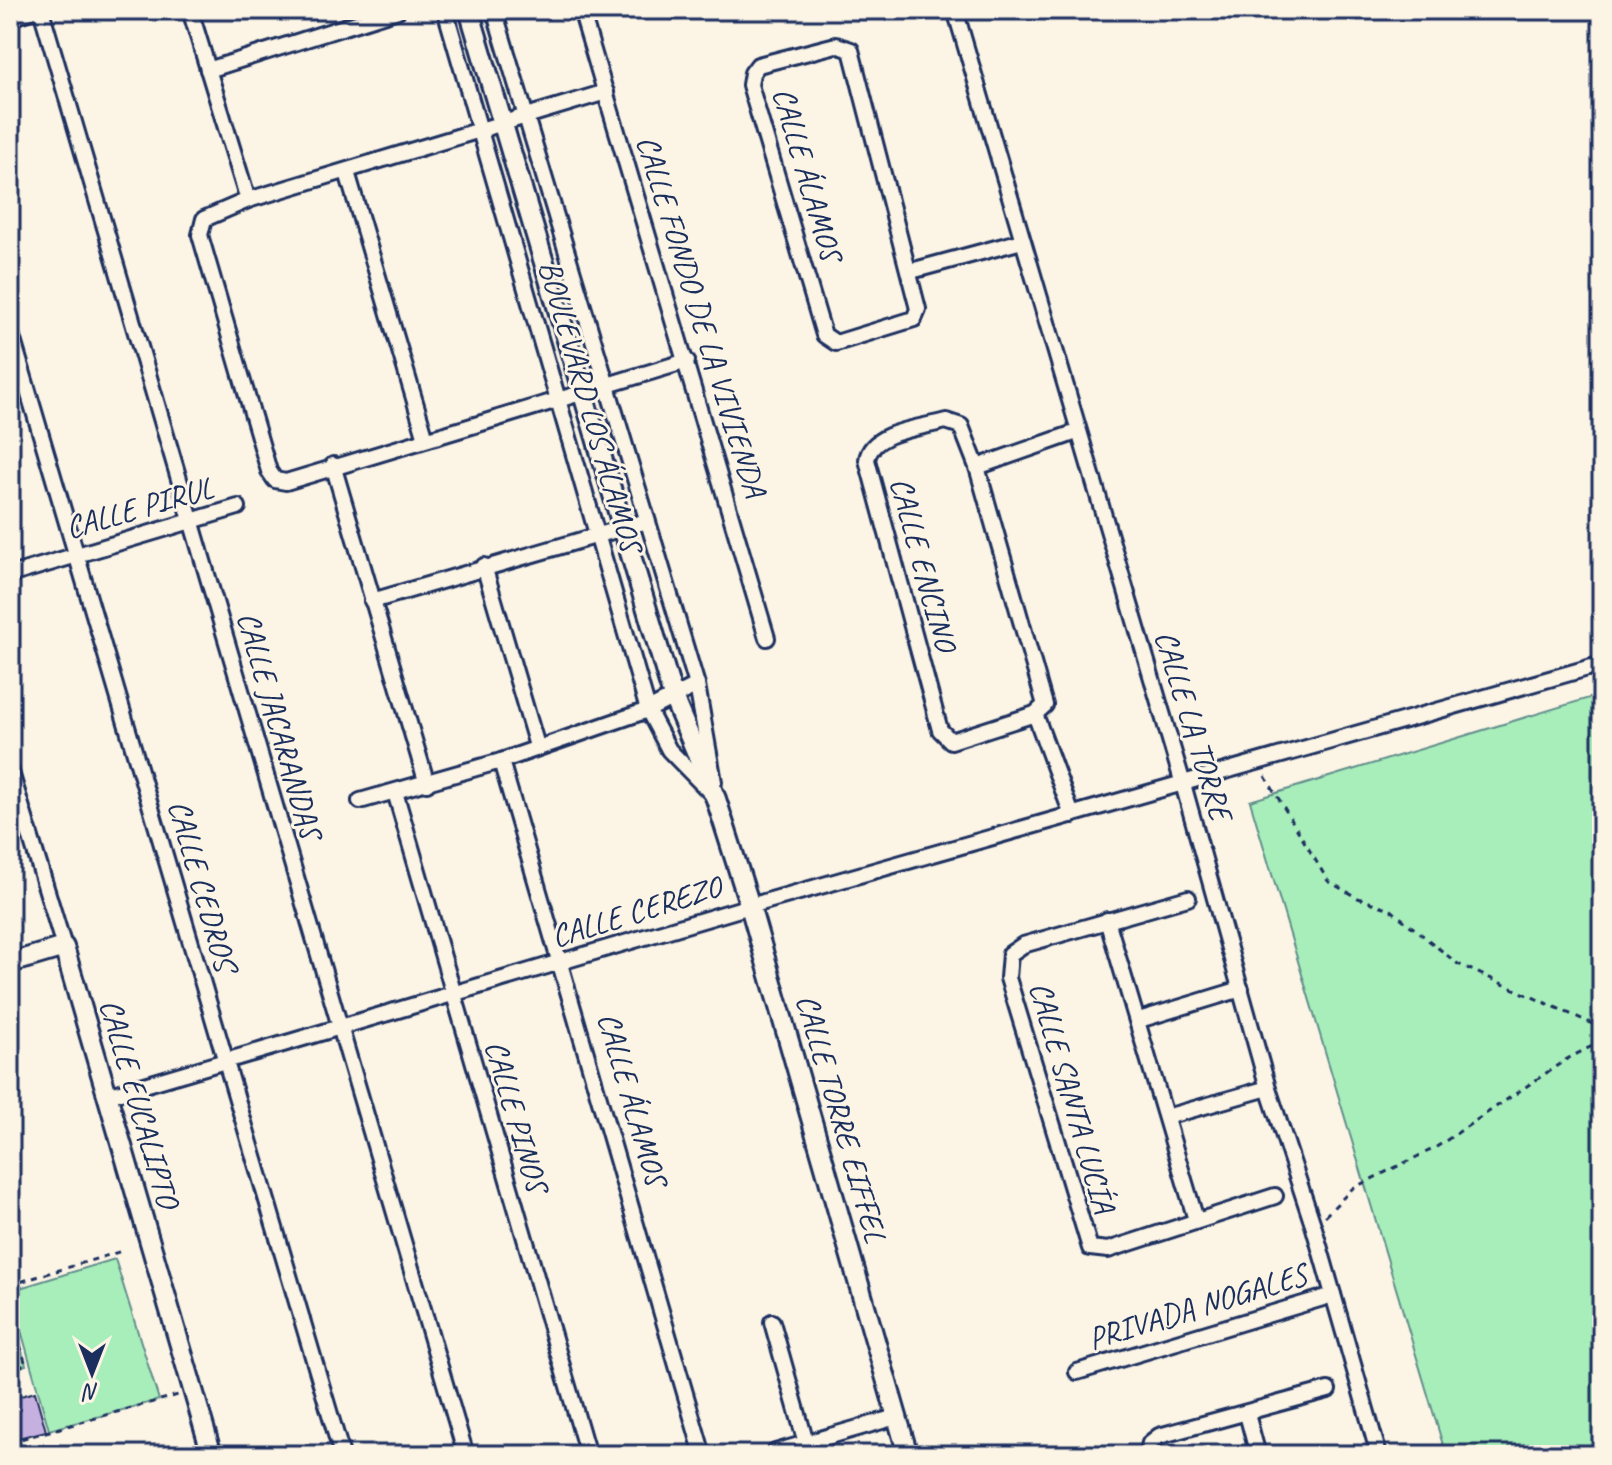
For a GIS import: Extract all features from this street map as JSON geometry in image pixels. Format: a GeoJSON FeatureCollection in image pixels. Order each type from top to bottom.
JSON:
{"type":"FeatureCollection","features":[{"type":"Feature","properties":{"kind":"street"},"geometry":{"type":"LineString","coordinates":[[10,18],[34,10]]}},
{"type":"Feature","properties":{"kind":"street","name":"CALLE JACARANDAS"},"geometry":{"type":"LineString","coordinates":[[41,10],[466,1455]]}},
{"type":"Feature","properties":{"kind":"street"},"geometry":{"type":"LineString","coordinates":[[190,10],[248,200]]}},
{"type":"Feature","properties":{"kind":"street"},"geometry":{"type":"LineString","coordinates":[[208,70],[398,10]]}},
{"type":"Feature","properties":{"kind":"street","name":"BOULEVARD LOS ÁLAMOS"},"geometry":{"type":"LineString","coordinates":[[445,10],[648,710],[669,750],[716,799]]}},
{"type":"Feature","properties":{"kind":"street","name":"BOULEVARD LOS ÁLAMOS"},"geometry":{"type":"LineString","coordinates":[[469,10],[673,697],[716,799]]}},
{"type":"Feature","properties":{"kind":"street","name":"BOULEVARD LOS ÁLAMOS"},"geometry":{"type":"LineString","coordinates":[[494,10],[697,685],[716,799]]}},
{"type":"Feature","properties":{"kind":"street","name":"CALLE FONDO DE LA VIVIENDA"},"geometry":{"type":"LineString","coordinates":[[581,10],[767,638]]}},
{"type":"Feature","properties":{"kind":"street","name":"CALLE LA TORRE"},"geometry":{"type":"LineString","coordinates":[[955,10],[1183,784],[1268,1088],[1314,1228],[1379,1455]]}},
{"type":"Feature","properties":{"kind":"street","name":"CALLE ÁLAMOS"},"geometry":{"type":"LineString","coordinates":[[836,45],[851,50],[911,271],[918,309],[914,319],[836,343],[826,339],[750,90],[750,78],[758,65],[836,45]]}},
{"type":"Feature","properties":{"kind":"street"},"geometry":{"type":"LineString","coordinates":[[606,92],[248,200],[210,215],[202,223],[200,235],[269,471],[275,480],[286,482],[333,465],[687,361]]}},
{"type":"Feature","properties":{"kind":"street"},"geometry":{"type":"LineString","coordinates":[[347,172],[426,439]]}},
{"type":"Feature","properties":{"kind":"street"},"geometry":{"type":"LineString","coordinates":[[911,271],[1022,241]]}},
{"type":"Feature","properties":{"kind":"street","name":"CALLE CEDROS"},"geometry":{"type":"LineString","coordinates":[[10,330],[342,1455]]}},
{"type":"Feature","properties":{"kind":"street","name":"CALLE ENCINO"},"geometry":{"type":"LineString","coordinates":[[951,421],[961,426],[977,467],[1045,705],[1035,714],[951,741],[944,736],[867,455],[880,439],[951,421]]}},
{"type":"Feature","properties":{"kind":"street"},"geometry":{"type":"LineString","coordinates":[[977,467],[1077,432]]}},
{"type":"Feature","properties":{"kind":"street"},"geometry":{"type":"LineString","coordinates":[[333,465],[427,784]]}},
{"type":"Feature","properties":{"kind":"street","name":"CALLE PIRUL"},"geometry":{"type":"LineString","coordinates":[[10,575],[238,507]]}},
{"type":"Feature","properties":{"kind":"street"},"geometry":{"type":"LineString","coordinates":[[372,601],[647,521]]}},
{"type":"Feature","properties":{"kind":"street"},"geometry":{"type":"LineString","coordinates":[[484,566],[537,746]]}},
{"type":"Feature","properties":{"kind":"street","name":"CALLE CEREZO"},"geometry":{"type":"LineString","coordinates":[[107,1096],[750,906],[1602,664]]}},
{"type":"Feature","properties":{"kind":"street"},"geometry":{"type":"LineString","coordinates":[[360,801],[501,761],[648,710],[697,685]]}},
{"type":"Feature","properties":{"kind":"street","name":"CALLE ENCINO"},"geometry":{"type":"LineString","coordinates":[[1035,714],[1072,815]]}},
{"type":"Feature","properties":{"kind":"street","name":"CALLE ÁLAMOS"},"geometry":{"type":"LineString","coordinates":[[501,761],[563,962],[703,1455]]}},
{"type":"Feature","properties":{"kind":"street","name":"CALLE EUCALIPTO"},"geometry":{"type":"LineString","coordinates":[[10,769],[212,1455]]}},
{"type":"Feature","properties":{"kind":"street","name":"CALLE PINOS"},"geometry":{"type":"LineString","coordinates":[[395,792],[588,1455]]}},
{"type":"Feature","properties":{"kind":"street","name":"CALLE TORRE EIFFEL"},"geometry":{"type":"LineString","coordinates":[[716,799],[750,906],[908,1455]]}},
{"type":"Feature","properties":{"kind":"street","name":"CALLE SANTA LUCÍA"},"geometry":{"type":"LineString","coordinates":[[1188,898],[1015,950],[1008,960],[1008,978],[1090,1248],[1108,1250],[1275,1196]]}},
{"type":"Feature","properties":{"kind":"street"},"geometry":{"type":"LineString","coordinates":[[1107,920],[1196,1220]]}},
{"type":"Feature","properties":{"kind":"street"},"geometry":{"type":"LineString","coordinates":[[10,963],[64,947]]}},
{"type":"Feature","properties":{"kind":"street"},"geometry":{"type":"LineString","coordinates":[[1139,1020],[1241,989]]}},
{"type":"Feature","properties":{"kind":"street"},"geometry":{"type":"LineString","coordinates":[[1166,1117],[1268,1088]]}},
{"type":"Feature","properties":{"kind":"street","name":"PRIVADA NOGALES"},"geometry":{"type":"LineString","coordinates":[[1077,1372],[1333,1295]]}},
{"type":"Feature","properties":{"kind":"street"},"geometry":{"type":"LineString","coordinates":[[772,1322],[806,1443]]}},
{"type":"Feature","properties":{"kind":"street"},"geometry":{"type":"LineString","coordinates":[[1147,1455],[1150,1443],[1159,1436],[1328,1390]]}},
{"type":"Feature","properties":{"kind":"street"},"geometry":{"type":"LineString","coordinates":[[1247,1414],[1258,1455]]}},
{"type":"Feature","properties":{"kind":"street"},"geometry":{"type":"LineString","coordinates":[[775,1452],[896,1417]]}},
{"type":"Feature","properties":{"kind":"path"},"geometry":{"type":"LineString","coordinates":[[1257,762],[1328,881],[1390,909],[1458,964],[1602,1028]]}},
{"type":"Feature","properties":{"kind":"path"},"geometry":{"type":"LineString","coordinates":[[1314,1228],[1353,1188],[1435,1148],[1567,1059],[1602,1041]]}},
{"type":"Feature","properties":{"kind":"path"},"geometry":{"type":"LineString","coordinates":[[10,1285],[122,1251]]}},
{"type":"Feature","properties":{"kind":"path"},"geometry":{"type":"LineString","coordinates":[[10,1310],[26,1365],[10,1369]]}},
{"type":"Feature","properties":{"kind":"path"},"geometry":{"type":"LineString","coordinates":[[10,1442],[193,1391]]}},
{"type":"Feature","properties":{"kind":"green space"},"geometry":{"type":"Polygon","coordinates":[[[1602,694],[1602,1455],[1446,1455],[1250,801],[1602,694]]]}},
{"type":"Feature","properties":{"kind":"green space"},"geometry":{"type":"Polygon","coordinates":[[[115,1259],[159,1400],[49,1430],[10,1291],[115,1259]]]}},
{"type":"Feature","properties":{"kind":"green space"},"geometry":{"type":"Polygon","coordinates":[[[10,1310],[26,1365],[10,1369],[10,1310]]]}},
{"type":"Feature","properties":{"kind":"building"},"geometry":{"type":"Polygon","coordinates":[[[35,1392],[46,1431],[10,1440],[10,1399],[35,1392]]]}}]}
